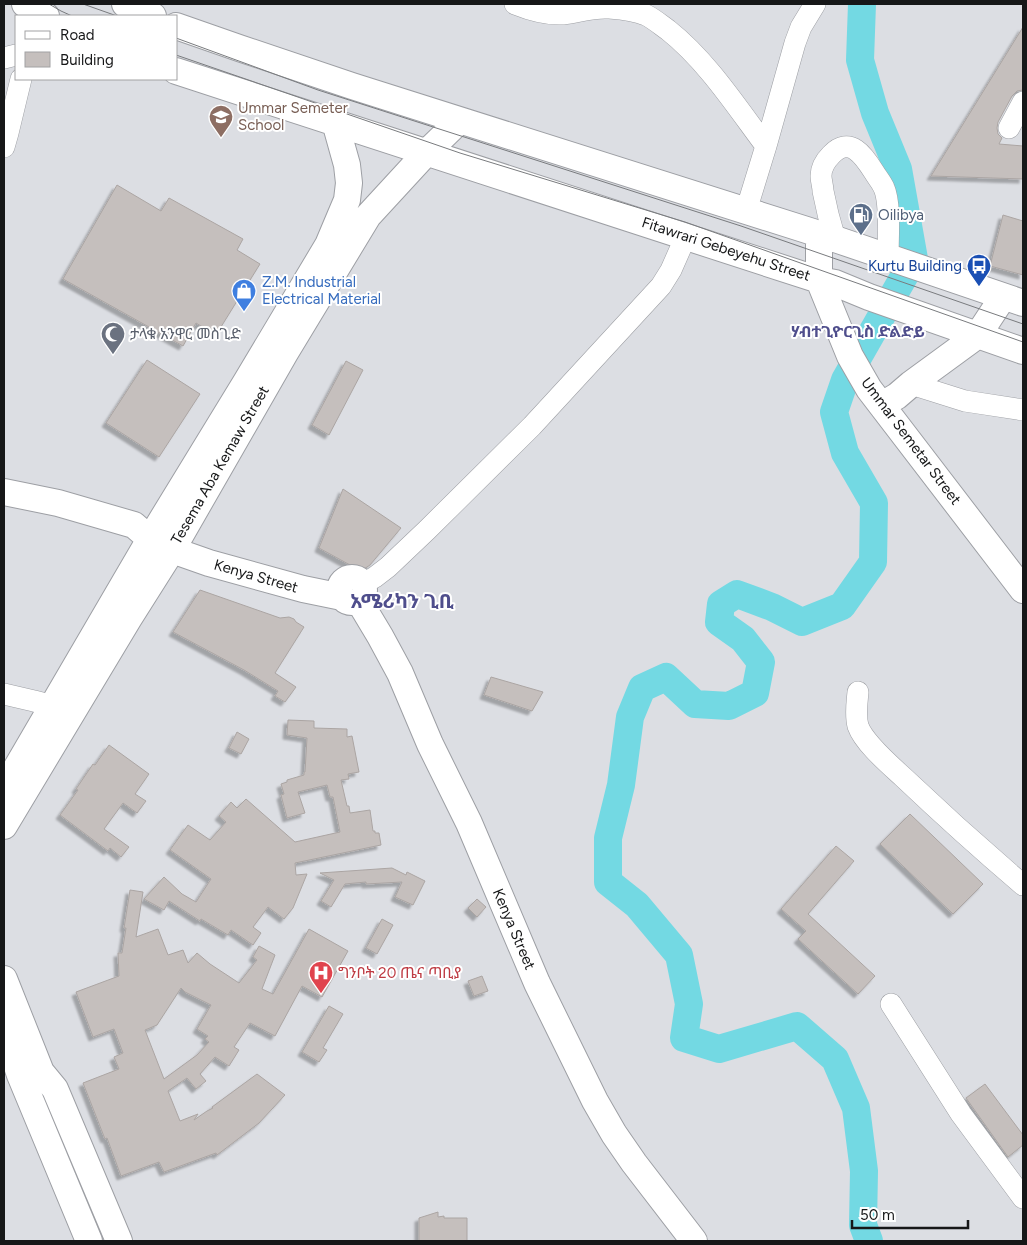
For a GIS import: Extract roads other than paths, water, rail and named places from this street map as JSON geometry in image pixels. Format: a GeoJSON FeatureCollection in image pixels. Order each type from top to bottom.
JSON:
{"type":"FeatureCollection","features":[{"type":"Feature","properties":{"kind":"main road"},"geometry":{"type":"LineString","coordinates":[[25,4],[44,15]]}},
{"type":"Feature","properties":{"kind":"main road"},"geometry":{"type":"LineString","coordinates":[[125,4],[151,15]]}},
{"type":"Feature","properties":{"kind":"main road"},"geometry":{"type":"LineString","coordinates":[[178,27],[459,121],[892,258],[1013,300],[978,335],[897,396],[876,397]]}},
{"type":"Feature","properties":{"kind":"main road","name":"Fitawrari Gebeyehu Street"},"geometry":{"type":"LineString","coordinates":[[178,72],[819,280],[835,283],[869,297],[1023,351]]}},
{"type":"Feature","properties":{"kind":"main road","name":"Tesema Aba Kemaw Street"},"geometry":{"type":"LineString","coordinates":[[158,536],[285,353],[368,216],[426,153],[459,121]]}},
{"type":"Feature","properties":{"kind":"main road","name":"Tesema Aba Kemaw Street"},"geometry":{"type":"LineString","coordinates":[[4,826],[42,761],[61,711],[158,536],[246,382],[328,245],[347,200],[349,184],[347,165],[335,122]]}},
{"type":"Feature","properties":{"kind":"main road"},"geometry":{"type":"LineString","coordinates":[[511,180],[519,139]]}},
{"type":"Feature","properties":{"kind":"main road"},"geometry":{"type":"LineString","coordinates":[[819,280],[827,237]]}},
{"type":"Feature","properties":{"kind":"main road","name":"Ummar Semetar Street"},"geometry":{"type":"LineString","coordinates":[[819,280],[850,356],[876,397],[1023,590]]}},
{"type":"Feature","properties":{"kind":"main road","name":"Kenya Street"},"geometry":{"type":"LineString","coordinates":[[4,492],[58,503],[158,536],[209,563],[324,594],[352,590],[400,673],[430,744],[468,823],[537,983],[595,1101],[614,1134],[694,1241]]}},
{"type":"Feature","properties":{"kind":"main road","name":"Tesema Aba Kemaw Street"},"geometry":{"type":"LineString","coordinates":[[7,778],[61,711]]}},
{"type":"Feature","properties":{"kind":"main road"},"geometry":{"type":"LineString","coordinates":[[4,978],[21,1075]]}},
{"type":"Feature","properties":{"kind":"main road"},"geometry":{"type":"LineString","coordinates":[[4,1028],[21,1075],[89,1241]]}},
{"type":"Feature","properties":{"kind":"main road"},"geometry":{"type":"LineString","coordinates":[[21,1075],[55,1089],[119,1241]]}},
{"type":"Feature","properties":{"kind":"street"},"geometry":{"type":"LineString","coordinates":[[515,4],[543,13],[561,14],[606,8],[626,10],[645,15],[676,37],[695,56],[718,82],[766,146]]}},
{"type":"Feature","properties":{"kind":"street"},"geometry":{"type":"LineString","coordinates":[[746,211],[795,43],[801,27],[815,4]]}},
{"type":"Feature","properties":{"kind":"street"},"geometry":{"type":"LineString","coordinates":[[4,147],[21,80]]}},
{"type":"Feature","properties":{"kind":"street"},"geometry":{"type":"LineString","coordinates":[[1008,128],[1023,102]]}},
{"type":"Feature","properties":{"kind":"street"},"geometry":{"type":"LineString","coordinates":[[827,237],[828,214],[821,177],[822,168],[827,159],[840,148],[855,149],[865,157],[885,189],[892,258]]}},
{"type":"Feature","properties":{"kind":"street"},"geometry":{"type":"LineString","coordinates":[[352,590],[375,577],[394,560],[532,426],[661,286],[671,270],[686,236]]}},
{"type":"Feature","properties":{"kind":"street"},"geometry":{"type":"LineString","coordinates":[[911,384],[965,401],[1023,410]]}},
{"type":"Feature","properties":{"kind":"street"},"geometry":{"type":"LineString","coordinates":[[858,692],[856,718],[863,736],[887,762],[965,835],[1023,885]]}},
{"type":"Feature","properties":{"kind":"street"},"geometry":{"type":"LineString","coordinates":[[4,694],[34,701],[61,711]]}},
{"type":"Feature","properties":{"kind":"street"},"geometry":{"type":"LineString","coordinates":[[891,1004],[961,1114],[1023,1198]]}},
{"type":"Feature","properties":{"kind":"waterway"},"geometry":{"type":"LineString","coordinates":[[862,4],[860,60],[875,113],[898,169],[914,259],[845,380],[834,412],[845,453],[874,503],[873,562],[842,606],[802,622],[772,607],[737,594],[721,604],[719,622],[743,639],[761,662],[755,693],[729,706],[695,704],[666,677],[642,688],[630,717],[621,785],[608,838],[608,882],[637,905],[679,955],[689,1004],[684,1038],[719,1049],[797,1026],[835,1059],[856,1108],[864,1171],[863,1225],[869,1241]]}},
{"type":"Feature","properties":{"kind":"tram line"},"geometry":{"type":"LineString","coordinates":[[49,4],[70,15]]}},
{"type":"Feature","properties":{"kind":"tram line"},"geometry":{"type":"LineString","coordinates":[[83,4],[114,15]]}},
{"type":"Feature","properties":{"kind":"tram line"},"geometry":{"type":"LineString","coordinates":[[178,39],[318,90],[741,226],[1023,324]]}},
{"type":"Feature","properties":{"kind":"tram line"},"geometry":{"type":"LineString","coordinates":[[178,56],[460,153],[685,222],[1023,342]]}},
{"type":"Feature","properties":{"kind":"place","name":"Ummar Semeter School"},"geometry":{"type":"Point","coordinates":[221,138]}},
{"type":"Feature","properties":{"kind":"place","name":"Oilibya"},"geometry":{"type":"Point","coordinates":[861,236]}},
{"type":"Feature","properties":{"kind":"place","name":"Kurtu Building"},"geometry":{"type":"Point","coordinates":[979,287]}},
{"type":"Feature","properties":{"kind":"place","name":"Z.M. Industrial Electrical Material"},"geometry":{"type":"Point","coordinates":[244,312]}},
{"type":"Feature","properties":{"kind":"place","name":"ታላቁ አንዋር መስጊድ"},"geometry":{"type":"Point","coordinates":[113,355]}},
{"type":"Feature","properties":{"kind":"place","name":"ግንቦት 20 ጤና ጣቢያ"},"geometry":{"type":"Point","coordinates":[321,994]}},
{"type":"Feature","properties":{"kind":"district","name":"ሃብተጊዮርጊስ ድልድይ"},"geometry":{"type":"Point","coordinates":[858,331]}},
{"type":"Feature","properties":{"kind":"district","name":"አሜሪካን ጊቢ"},"geometry":{"type":"Point","coordinates":[402,601]}}]}
